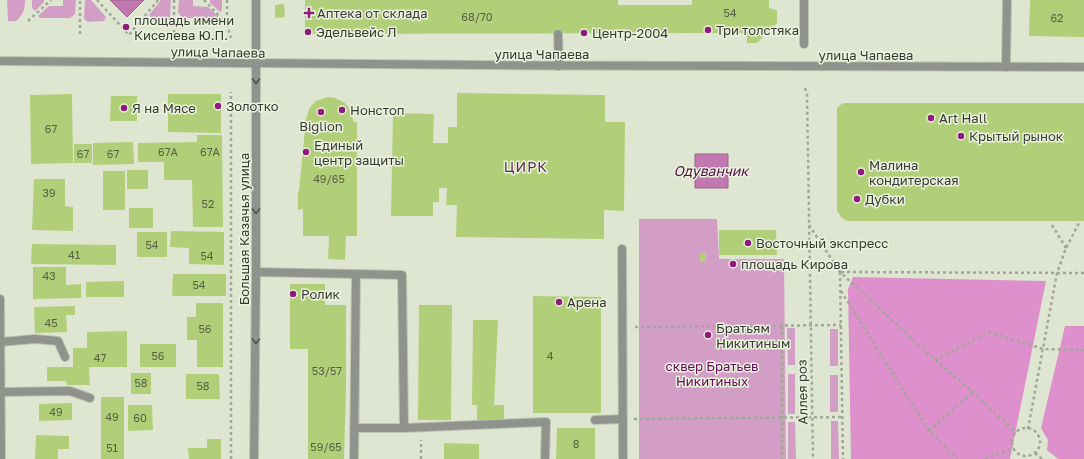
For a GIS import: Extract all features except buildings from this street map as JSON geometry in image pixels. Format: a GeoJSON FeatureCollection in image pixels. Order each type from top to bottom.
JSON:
{"type":"FeatureCollection","features":[{"type":"Feature","properties":{"kind":"street","name":"Большая Казачья улица"},"geometry":{"type":"LineString","coordinates":[[254,459],[256,0]]}},
{"type":"Feature","properties":{"kind":"street"},"geometry":{"type":"LineString","coordinates":[[804,0],[804,44]]}},
{"type":"Feature","properties":{"kind":"street"},"geometry":{"type":"LineString","coordinates":[[1006,67],[1007,0]]}},
{"type":"Feature","properties":{"kind":"street"},"geometry":{"type":"LineString","coordinates":[[558,34],[559,66]]}},
{"type":"Feature","properties":{"kind":"street","name":"улица Чапаева"},"geometry":{"type":"LineString","coordinates":[[0,61],[256,65],[1084,67]]}},
{"type":"Feature","properties":{"kind":"street"},"geometry":{"type":"LineString","coordinates":[[622,249],[623,459]]}},
{"type":"Feature","properties":{"kind":"street"},"geometry":{"type":"LineString","coordinates":[[256,272],[402,275],[404,428]]}},
{"type":"Feature","properties":{"kind":"street"},"geometry":{"type":"LineString","coordinates":[[354,459],[356,274]]}},
{"type":"Feature","properties":{"kind":"street"},"geometry":{"type":"LineString","coordinates":[[0,299],[1,459]]}},
{"type":"Feature","properties":{"kind":"street"},"geometry":{"type":"LineString","coordinates":[[0,342],[35,339],[58,341],[65,357]]}},
{"type":"Feature","properties":{"kind":"street"},"geometry":{"type":"LineString","coordinates":[[1,392],[70,391],[90,398]]}},
{"type":"Feature","properties":{"kind":"street"},"geometry":{"type":"LineString","coordinates":[[595,420],[623,419]]}},
{"type":"Feature","properties":{"kind":"street"},"geometry":{"type":"LineString","coordinates":[[354,428],[404,428],[546,422],[545,459]]}},
{"type":"Feature","properties":{"kind":"path"},"geometry":{"type":"LineString","coordinates":[[28,21],[51,0]]}},
{"type":"Feature","properties":{"kind":"path"},"geometry":{"type":"LineString","coordinates":[[80,0],[80,34]]}},
{"type":"Feature","properties":{"kind":"path"},"geometry":{"type":"LineString","coordinates":[[97,0],[129,35],[158,0]]}},
{"type":"Feature","properties":{"kind":"path"},"geometry":{"type":"LineString","coordinates":[[174,0],[174,35]]}},
{"type":"Feature","properties":{"kind":"path"},"geometry":{"type":"LineString","coordinates":[[204,0],[227,24]]}},
{"type":"Feature","properties":{"kind":"path"},"geometry":{"type":"LineString","coordinates":[[227,0],[227,24],[231,38]]}},
{"type":"Feature","properties":{"kind":"path","name":"Аллея роз"},"geometry":{"type":"LineString","coordinates":[[805,88],[807,94],[813,459]]}},
{"type":"Feature","properties":{"kind":"path"},"geometry":{"type":"LineString","coordinates":[[231,92],[231,459]]}},
{"type":"Feature","properties":{"kind":"path"},"geometry":{"type":"LineString","coordinates":[[1028,429],[1057,273],[1066,248],[1080,221]]}},
{"type":"Feature","properties":{"kind":"path"},"geometry":{"type":"LineString","coordinates":[[808,225],[840,272],[935,360],[973,392],[1016,433]]}},
{"type":"Feature","properties":{"kind":"path"},"geometry":{"type":"LineString","coordinates":[[1052,225],[1066,248]]}},
{"type":"Feature","properties":{"kind":"path"},"geometry":{"type":"LineString","coordinates":[[840,272],[1084,273]]}},
{"type":"Feature","properties":{"kind":"path"},"geometry":{"type":"LineString","coordinates":[[840,272],[843,459]]}},
{"type":"Feature","properties":{"kind":"path"},"geometry":{"type":"LineString","coordinates":[[841,291],[929,432],[957,459]]}},
{"type":"Feature","properties":{"kind":"path"},"geometry":{"type":"LineString","coordinates":[[622,328],[841,325]]}},
{"type":"Feature","properties":{"kind":"path"},"geometry":{"type":"LineString","coordinates":[[782,326],[782,459]]}},
{"type":"Feature","properties":{"kind":"path"},"geometry":{"type":"LineString","coordinates":[[935,360],[989,332],[1043,349],[1084,350]]}},
{"type":"Feature","properties":{"kind":"path"},"geometry":{"type":"LineString","coordinates":[[929,432],[973,392]]}},
{"type":"Feature","properties":{"kind":"path"},"geometry":{"type":"LineString","coordinates":[[623,419],[842,417]]}},
{"type":"Feature","properties":{"kind":"path"},"geometry":{"type":"LineString","coordinates":[[421,427],[421,459]]}},
{"type":"Feature","properties":{"kind":"path"},"geometry":{"type":"LineString","coordinates":[[1028,429],[1036,433],[1040,441],[1038,450],[1031,455],[1022,457],[1015,450],[1012,442],[1016,433],[1019,430],[1028,429]]}},
{"type":"Feature","properties":{"kind":"path"},"geometry":{"type":"LineString","coordinates":[[985,459],[1014,448]]}},
{"type":"Feature","properties":{"kind":"path"},"geometry":{"type":"LineString","coordinates":[[1035,453],[1042,459]]}},
{"type":"Feature","properties":{"kind":"green space"},"geometry":{"type":"Polygon","coordinates":[[[7,0],[25,0],[23,12],[16,21],[8,21],[7,0]]]}},
{"type":"Feature","properties":{"kind":"green space"},"geometry":{"type":"Polygon","coordinates":[[[32,0],[44,0],[44,2],[35,11],[32,8],[32,0]]]}},
{"type":"Feature","properties":{"kind":"green space"},"geometry":{"type":"Polygon","coordinates":[[[63,0],[76,0],[75,14],[70,18],[40,18],[38,16],[49,6],[63,6],[63,0]]]}},
{"type":"Feature","properties":{"kind":"green space"},"geometry":{"type":"Polygon","coordinates":[[[86,0],[91,0],[106,17],[104,21],[88,22],[84,19],[86,0]]]}},
{"type":"Feature","properties":{"kind":"green space"},"geometry":{"type":"Polygon","coordinates":[[[161,0],[171,0],[170,17],[167,19],[152,18],[149,15],[161,0]]]}},
{"type":"Feature","properties":{"kind":"green space"},"geometry":{"type":"Polygon","coordinates":[[[179,0],[193,0],[193,6],[208,7],[218,16],[218,18],[182,18],[178,12],[179,0]]]}},
{"type":"Feature","properties":{"kind":"green space"},"geometry":{"type":"Polygon","coordinates":[[[210,0],[222,0],[222,10],[220,12],[210,3],[210,0]]]}},
{"type":"Feature","properties":{"kind":"green space","name":"сквер Братьев Никитиных"},"geometry":{"type":"Polygon","coordinates":[[[639,219],[717,219],[719,259],[784,259],[786,459],[639,459],[639,219]]]}},
{"type":"Feature","properties":{"kind":"green space"},"geometry":{"type":"Polygon","coordinates":[[[787,328],[795,328],[795,365],[788,365],[787,328]]]}},
{"type":"Feature","properties":{"kind":"green space"},"geometry":{"type":"Polygon","coordinates":[[[830,329],[838,329],[838,366],[830,366],[830,329]]]}},
{"type":"Feature","properties":{"kind":"green space"},"geometry":{"type":"Polygon","coordinates":[[[788,374],[795,374],[795,414],[788,414],[788,374]]]}},
{"type":"Feature","properties":{"kind":"green space"},"geometry":{"type":"Polygon","coordinates":[[[830,375],[838,375],[838,412],[830,412],[830,375]]]}},
{"type":"Feature","properties":{"kind":"green space"},"geometry":{"type":"Polygon","coordinates":[[[831,421],[838,421],[839,459],[831,459],[831,421]]]}},
{"type":"Feature","properties":{"kind":"green space"},"geometry":{"type":"Polygon","coordinates":[[[788,422],[795,422],[796,459],[788,459],[788,422]]]}},
{"type":"Feature","properties":{"kind":"shaded area"},"geometry":{"type":"Polygon","coordinates":[[[853,277],[1046,281],[1010,459],[851,459],[848,289],[853,277]]]}},
{"type":"Feature","properties":{"kind":"shaded area"},"geometry":{"type":"Polygon","coordinates":[[[1065,326],[1084,326],[1084,459],[1058,459],[1047,450],[1048,440],[1041,428],[1065,326]]]}},
{"type":"Feature","properties":{"kind":"water"},"geometry":{"type":"Polygon","coordinates":[[[110,0],[144,0],[127,17],[110,0]]]}},
{"type":"Feature","properties":{"kind":"water","name":"Одуванчик"},"geometry":{"type":"Polygon","coordinates":[[[695,154],[728,154],[728,188],[695,188],[695,154]]]}},
{"type":"Feature","properties":{"kind":"place","name":"Аптека от склада"},"geometry":{"type":"Point","coordinates":[309,13]}},
{"type":"Feature","properties":{"kind":"place","name":"площадь имени Киселева Ю.П."},"geometry":{"type":"Point","coordinates":[126,27]}},
{"type":"Feature","properties":{"kind":"place","name":"Три толстяка"},"geometry":{"type":"Point","coordinates":[708,30]}},
{"type":"Feature","properties":{"kind":"place","name":"Эдельвейс Л"},"geometry":{"type":"Point","coordinates":[308,32]}},
{"type":"Feature","properties":{"kind":"place","name":"Центр-2004"},"geometry":{"type":"Point","coordinates":[584,33]}},
{"type":"Feature","properties":{"kind":"place","name":"Золотко"},"geometry":{"type":"Point","coordinates":[218,106]}},
{"type":"Feature","properties":{"kind":"place","name":"Я на Мясе"},"geometry":{"type":"Point","coordinates":[124,108]}},
{"type":"Feature","properties":{"kind":"place","name":"Нонстоп"},"geometry":{"type":"Point","coordinates":[342,110]}},
{"type":"Feature","properties":{"kind":"place","name":"Biglion"},"geometry":{"type":"Point","coordinates":[321,112]}},
{"type":"Feature","properties":{"kind":"place","name":"Art Hall"},"geometry":{"type":"Point","coordinates":[931,118]}},
{"type":"Feature","properties":{"kind":"place","name":"Крытый рынок"},"geometry":{"type":"Point","coordinates":[961,136]}},
{"type":"Feature","properties":{"kind":"place","name":"Единый центр защиты"},"geometry":{"type":"Point","coordinates":[306,152]}},
{"type":"Feature","properties":{"kind":"place","name":"Малина кондитерская"},"geometry":{"type":"Point","coordinates":[861,172]}},
{"type":"Feature","properties":{"kind":"place","name":"Дубки"},"geometry":{"type":"Point","coordinates":[857,199]}},
{"type":"Feature","properties":{"kind":"place","name":"Восточный экспресс"},"geometry":{"type":"Point","coordinates":[748,243]}},
{"type":"Feature","properties":{"kind":"place","name":"площадь Кирова"},"geometry":{"type":"Point","coordinates":[733,264]}},
{"type":"Feature","properties":{"kind":"place","name":"Ролик"},"geometry":{"type":"Point","coordinates":[293,294]}},
{"type":"Feature","properties":{"kind":"place","name":"Арена"},"geometry":{"type":"Point","coordinates":[559,302]}},
{"type":"Feature","properties":{"kind":"place","name":"Братьям Никитиным"},"geometry":{"type":"Point","coordinates":[708,335]}},
{"type":"Feature","properties":{"kind":"district","name":"ЦИРК"},"geometry":{"type":"Point","coordinates":[526,167]}}]}
